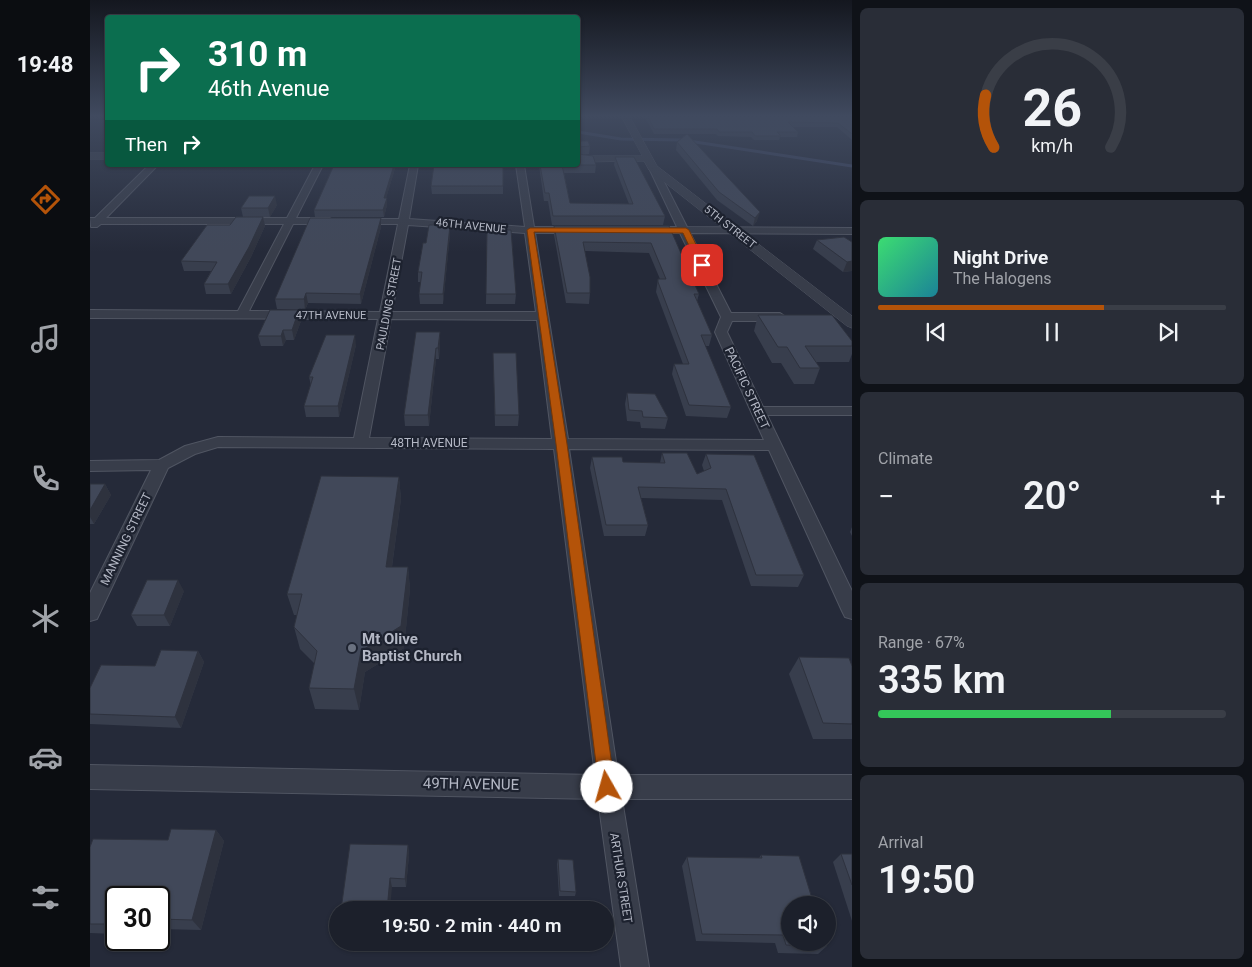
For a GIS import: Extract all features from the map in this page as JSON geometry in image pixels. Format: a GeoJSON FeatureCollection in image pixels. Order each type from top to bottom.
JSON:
{"type":"FeatureCollection","features":[{"type":"Feature","properties":{"kind":"street"},"geometry":{"type":"LineString","coordinates":[[634,162],[650,163],[686,230],[727,317],[796,317]]}},
{"type":"Feature","properties":{"kind":"street","name":"5TH STREET"},"geometry":{"type":"LineString","coordinates":[[650,163],[848,320]]}},
{"type":"Feature","properties":{"kind":"street"},"geometry":{"type":"LineString","coordinates":[[90,229],[94,221],[152,167]]}},
{"type":"Feature","properties":{"kind":"street"},"geometry":{"type":"LineString","coordinates":[[242,314],[318,167]]}},
{"type":"Feature","properties":{"kind":"street","name":"PAULDING STREET"},"geometry":{"type":"LineString","coordinates":[[361,442],[387,315],[414,167]]}},
{"type":"Feature","properties":{"kind":"street","name":"ARTHUR STREET"},"geometry":{"type":"LineString","coordinates":[[520,167],[541,316],[562,444],[607,787],[635,967]]}},
{"type":"Feature","properties":{"kind":"street","name":"46TH AVENUE"},"geometry":{"type":"LineString","coordinates":[[94,221],[404,222],[530,230],[588,230]]}},
{"type":"Feature","properties":{"kind":"street"},"geometry":{"type":"LineString","coordinates":[[637,230],[852,231]]}},
{"type":"Feature","properties":{"kind":"street","name":"47TH AVENUE"},"geometry":{"type":"LineString","coordinates":[[90,314],[541,316]]}},
{"type":"Feature","properties":{"kind":"street","name":"PACIFIC STREET"},"geometry":{"type":"LineString","coordinates":[[727,317],[722,325],[721,332],[852,610]]}},
{"type":"Feature","properties":{"kind":"street"},"geometry":{"type":"LineString","coordinates":[[825,317],[848,320]]}},
{"type":"Feature","properties":{"kind":"street"},"geometry":{"type":"LineString","coordinates":[[757,411],[852,411]]}},
{"type":"Feature","properties":{"kind":"street","name":"48TH AVENUE"},"geometry":{"type":"LineString","coordinates":[[90,466],[162,465],[190,450],[218,442],[773,445]]}},
{"type":"Feature","properties":{"kind":"street","name":"MANNING STREET"},"geometry":{"type":"LineString","coordinates":[[90,613],[162,465]]}},
{"type":"Feature","properties":{"kind":"street","name":"49TH AVENUE"},"geometry":{"type":"LineString","coordinates":[[91,779],[607,787],[852,787]]}},
{"type":"Feature","properties":{"kind":"building"},"geometry":{"type":"Polygon","coordinates":[[[580,162],[595,162],[596,165],[580,165],[580,162]]]}},
{"type":"Feature","properties":{"kind":"building"},"geometry":{"type":"Polygon","coordinates":[[[617,162],[637,162],[665,216],[553,216],[549,193],[545,193],[540,167],[562,167],[570,203],[633,204],[617,162]]]}},
{"type":"Feature","properties":{"kind":"building"},"geometry":{"type":"Polygon","coordinates":[[[694,162],[713,162],[760,212],[755,218],[719,192],[694,162]]]}},
{"type":"Feature","properties":{"kind":"building"},"geometry":{"type":"Polygon","coordinates":[[[333,167],[393,167],[384,198],[387,198],[383,210],[314,210],[333,167]]]}},
{"type":"Feature","properties":{"kind":"building"},"geometry":{"type":"Polygon","coordinates":[[[434,167],[503,167],[503,186],[431,186],[434,167]]]}},
{"type":"Feature","properties":{"kind":"building"},"geometry":{"type":"Polygon","coordinates":[[[249,196],[275,196],[268,208],[241,208],[249,196]]]}},
{"type":"Feature","properties":{"kind":"building"},"geometry":{"type":"Polygon","coordinates":[[[236,217],[263,217],[228,284],[204,284],[217,262],[181,261],[207,225],[230,225],[236,217]]]}},
{"type":"Feature","properties":{"kind":"building"},"geometry":{"type":"Polygon","coordinates":[[[310,218],[381,218],[360,294],[306,293],[304,299],[275,299],[310,218]]]}},
{"type":"Feature","properties":{"kind":"building"},"geometry":{"type":"Polygon","coordinates":[[[429,225],[450,225],[443,294],[419,294],[422,272],[418,272],[423,243],[426,243],[429,225]]]}},
{"type":"Feature","properties":{"kind":"building"},"geometry":{"type":"Polygon","coordinates":[[[554,226],[669,226],[699,294],[694,294],[712,335],[701,335],[731,407],[689,405],[674,364],[689,364],[658,282],[658,279],[666,279],[651,243],[583,242],[590,277],[590,293],[567,293],[554,226]]]}},
{"type":"Feature","properties":{"kind":"building"},"geometry":{"type":"Polygon","coordinates":[[[487,230],[511,230],[516,294],[486,294],[487,230]]]}},
{"type":"Feature","properties":{"kind":"building"},"geometry":{"type":"Polygon","coordinates":[[[844,237],[852,242],[852,261],[847,262],[817,240],[844,237]]]}},
{"type":"Feature","properties":{"kind":"building"},"geometry":{"type":"Polygon","coordinates":[[[270,310],[299,310],[292,330],[283,330],[281,336],[258,336],[270,310]]]}},
{"type":"Feature","properties":{"kind":"building"},"geometry":{"type":"Polygon","coordinates":[[[758,315],[832,315],[852,341],[852,346],[805,346],[820,368],[800,368],[787,347],[778,347],[758,315]]]}},
{"type":"Feature","properties":{"kind":"building"},"geometry":{"type":"Polygon","coordinates":[[[416,332],[440,332],[438,348],[436,348],[428,415],[404,415],[416,332]]]}},
{"type":"Feature","properties":{"kind":"building"},"geometry":{"type":"Polygon","coordinates":[[[326,335],[355,335],[338,406],[304,406],[313,377],[309,377],[326,335]]]}},
{"type":"Feature","properties":{"kind":"building"},"geometry":{"type":"Polygon","coordinates":[[[493,353],[516,353],[519,415],[495,415],[493,353]]]}},
{"type":"Feature","properties":{"kind":"building"},"geometry":{"type":"Polygon","coordinates":[[[627,393],[655,394],[668,418],[643,417],[642,411],[629,410],[627,393]]]}},
{"type":"Feature","properties":{"kind":"building"},"geometry":{"type":"Polygon","coordinates":[[[662,453],[687,453],[697,474],[711,468],[706,454],[754,455],[804,575],[756,575],[726,489],[638,487],[648,525],[606,525],[592,457],[622,457],[623,462],[665,463],[662,453]]]}},
{"type":"Feature","properties":{"kind":"building"},"geometry":{"type":"Polygon","coordinates":[[[321,476],[399,477],[386,567],[408,567],[401,626],[361,651],[354,689],[309,688],[317,651],[294,627],[302,594],[287,594],[321,476]]]}},
{"type":"Feature","properties":{"kind":"building"},"geometry":{"type":"Polygon","coordinates":[[[90,484],[105,484],[90,510],[90,484]]]}},
{"type":"Feature","properties":{"kind":"building"},"geometry":{"type":"Polygon","coordinates":[[[147,580],[178,580],[164,615],[131,615],[147,580]]]}},
{"type":"Feature","properties":{"kind":"building"},"geometry":{"type":"Polygon","coordinates":[[[161,650],[198,651],[175,717],[90,714],[90,688],[101,665],[155,666],[161,650]]]}},
{"type":"Feature","properties":{"kind":"building"},"geometry":{"type":"Polygon","coordinates":[[[799,657],[849,658],[852,666],[852,724],[823,723],[799,657]]]}},
{"type":"Feature","properties":{"kind":"building"},"geometry":{"type":"Polygon","coordinates":[[[171,829],[216,830],[192,920],[170,919],[170,886],[105,886],[105,924],[90,924],[90,847],[93,839],[168,840],[171,829]]]}},
{"type":"Feature","properties":{"kind":"building"},"geometry":{"type":"Polygon","coordinates":[[[350,844],[408,845],[405,879],[390,878],[388,901],[342,901],[350,844]]]}},
{"type":"Feature","properties":{"kind":"building"},"geometry":{"type":"Polygon","coordinates":[[[841,854],[852,854],[852,885],[841,854]]]}},
{"type":"Feature","properties":{"kind":"building"},"geometry":{"type":"Polygon","coordinates":[[[761,855],[799,856],[811,896],[781,896],[781,935],[702,934],[687,857],[762,858],[761,855]]]}},
{"type":"Feature","properties":{"kind":"building"},"geometry":{"type":"Polygon","coordinates":[[[558,859],[573,860],[576,892],[560,891],[558,859]]]}},
{"type":"Feature","properties":{"kind":"waterway"},"geometry":{"type":"LineString","coordinates":[[827,162],[852,166]]}},
{"type":"Feature","properties":{"kind":"place","name":"Mt Olive Baptist Church"},"geometry":{"type":"Point","coordinates":[352,648]}},
{"type":"Feature","properties":{"kind":"route"},"geometry":{"type":"LineString","coordinates":[[607,787],[562,444],[541,316],[530,230],[686,230],[702,265]]}}]}
